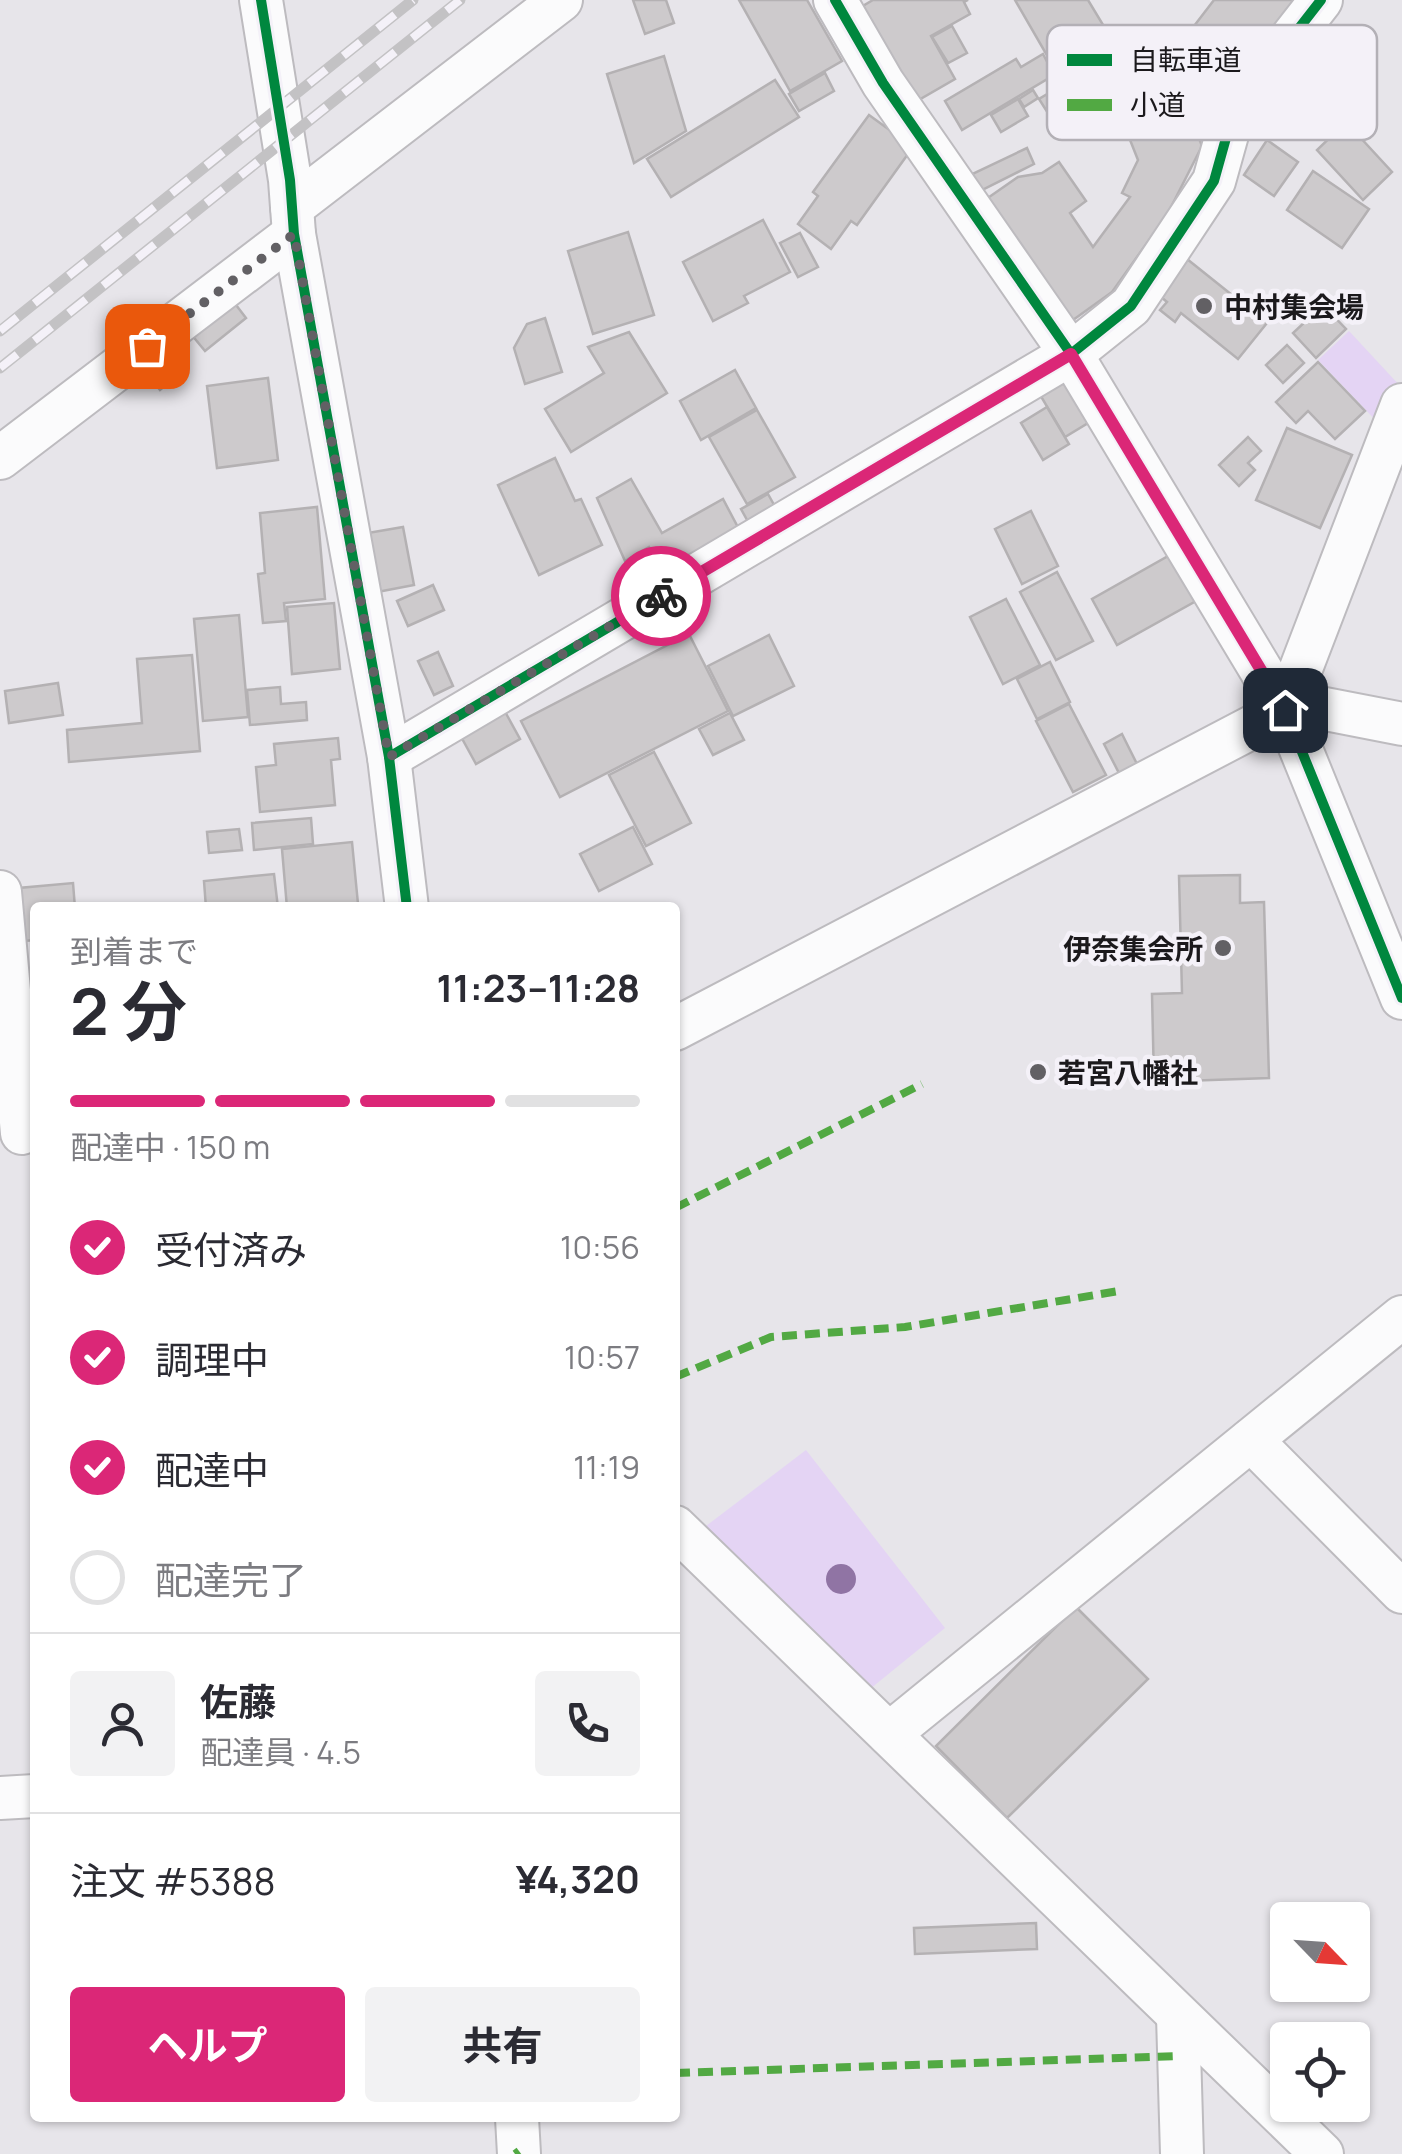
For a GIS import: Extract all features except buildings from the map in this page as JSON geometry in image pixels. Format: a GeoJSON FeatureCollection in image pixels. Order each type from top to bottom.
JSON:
{"type":"FeatureCollection","features":[{"type":"Feature","properties":{"kind":"street"},"geometry":{"type":"LineString","coordinates":[[261,0],[293,220],[389,757],[406,902]]}},
{"type":"Feature","properties":{"kind":"street"},"geometry":{"type":"LineString","coordinates":[[0,458],[562,0]]}},
{"type":"Feature","properties":{"kind":"street"},"geometry":{"type":"LineString","coordinates":[[834,0],[883,83],[1071,354],[1285,710],[1402,998]]}},
{"type":"Feature","properties":{"kind":"street"},"geometry":{"type":"LineString","coordinates":[[1302,25],[1321,0]]}},
{"type":"Feature","properties":{"kind":"street"},"geometry":{"type":"LineString","coordinates":[[389,757],[1071,354],[1131,306],[1214,181],[1226,140]]}},
{"type":"Feature","properties":{"kind":"street"},"geometry":{"type":"LineString","coordinates":[[1285,710],[1402,405]]}},
{"type":"Feature","properties":{"kind":"street"},"geometry":{"type":"LineString","coordinates":[[680,1026],[1285,710],[1315,706],[1402,724]]}},
{"type":"Feature","properties":{"kind":"street"},"geometry":{"type":"LineString","coordinates":[[1357,886],[1402,930]]}},
{"type":"Feature","properties":{"kind":"street"},"geometry":{"type":"LineString","coordinates":[[0,892],[19,1133]]}},
{"type":"Feature","properties":{"kind":"street"},"geometry":{"type":"LineString","coordinates":[[889,1734],[1402,1318]]}},
{"type":"Feature","properties":{"kind":"street"},"geometry":{"type":"LineString","coordinates":[[1251,1440],[1402,1592]]}},
{"type":"Feature","properties":{"kind":"street"},"geometry":{"type":"LineString","coordinates":[[680,1532],[1322,2154]]}},
{"type":"Feature","properties":{"kind":"street"},"geometry":{"type":"LineString","coordinates":[[0,1798],[30,1796]]}},
{"type":"Feature","properties":{"kind":"street"},"geometry":{"type":"LineString","coordinates":[[1178,2016],[1182,2154]]}},
{"type":"Feature","properties":{"kind":"street"},"geometry":{"type":"LineString","coordinates":[[517,2122],[519,2154]]}},
{"type":"Feature","properties":{"kind":"shaded area"},"geometry":{"type":"Polygon","coordinates":[[[1349,331],[1401,387],[1384,429],[1318,360],[1349,331]]]}},
{"type":"Feature","properties":{"kind":"shaded area"},"geometry":{"type":"Polygon","coordinates":[[[806,1450],[945,1628],[870,1689],[706,1526],[806,1450]]]}},
{"type":"Feature","properties":{"kind":"railway"},"geometry":{"type":"LineString","coordinates":[[0,331],[413,0]]}},
{"type":"Feature","properties":{"kind":"railway"},"geometry":{"type":"LineString","coordinates":[[0,368],[460,0]]}},
{"type":"Feature","properties":{"kind":"marked path"},"geometry":{"type":"LineString","coordinates":[[680,1205],[922,1084]]}},
{"type":"Feature","properties":{"kind":"marked path"},"geometry":{"type":"LineString","coordinates":[[680,1375],[771,1337],[905,1327],[1119,1291]]}},
{"type":"Feature","properties":{"kind":"marked path"},"geometry":{"type":"LineString","coordinates":[[680,2073],[1180,2056]]}},
{"type":"Feature","properties":{"kind":"marked path"},"geometry":{"type":"LineString","coordinates":[[515,2154],[519,2151]]}},
{"type":"Feature","properties":{"kind":"cycle path"},"geometry":{"type":"LineString","coordinates":[[261,0],[290,180],[294,234],[389,757],[406,902]]}},
{"type":"Feature","properties":{"kind":"cycle path"},"geometry":{"type":"LineString","coordinates":[[835,0],[883,83],[1071,354],[1285,710],[1402,998]]}},
{"type":"Feature","properties":{"kind":"cycle path"},"geometry":{"type":"LineString","coordinates":[[1302,25],[1321,0]]}},
{"type":"Feature","properties":{"kind":"cycle path"},"geometry":{"type":"LineString","coordinates":[[389,757],[1071,354],[1131,306],[1214,181],[1225,140]]}},
{"type":"Feature","properties":{"kind":"way so far"},"geometry":{"type":"LineString","coordinates":[[147,346],[294,234],[389,757],[661,596]]}},
{"type":"Feature","properties":{"kind":"place","name":"中村集会場"},"geometry":{"type":"Point","coordinates":[1204,306]}},
{"type":"Feature","properties":{"kind":"place","name":"伊奈集会所"},"geometry":{"type":"Point","coordinates":[1223,948]}},
{"type":"Feature","properties":{"kind":"place","name":"若宮八幡社"},"geometry":{"type":"Point","coordinates":[1038,1072]}},
{"type":"Feature","properties":{"kind":"route"},"geometry":{"type":"LineString","coordinates":[[661,596],[1071,354],[1285,710]]}}]}
